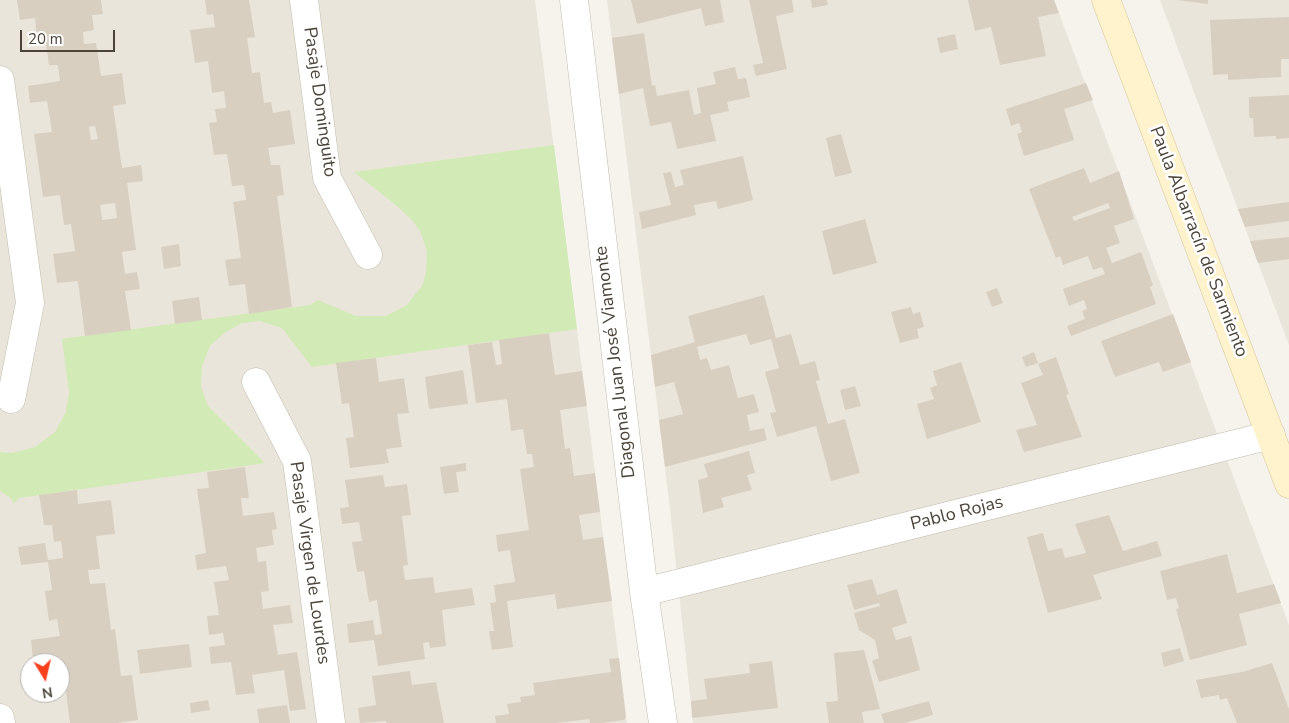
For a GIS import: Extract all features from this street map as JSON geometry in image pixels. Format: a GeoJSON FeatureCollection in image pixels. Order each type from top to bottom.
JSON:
{"type":"FeatureCollection","features":[{"type":"Feature","properties":{"kind":"main road","name":"Paula Albarracín de Sarmiento"},"geometry":{"type":"LineString","coordinates":[[1106,0],[1289,484]]}},
{"type":"Feature","properties":{"kind":"street","name":"Pasaje Dominguito"},"geometry":{"type":"LineString","coordinates":[[304,0],[327,178],[368,255]]}},
{"type":"Feature","properties":{"kind":"street","name":"Diagonal Juan José Viamonte"},"geometry":{"type":"LineString","coordinates":[[574,0],[644,592],[662,723]]}},
{"type":"Feature","properties":{"kind":"street"},"geometry":{"type":"LineString","coordinates":[[0,80],[30,303],[11,399]]}},
{"type":"Feature","properties":{"kind":"street","name":"Pasaje Virgen de Lourdes"},"geometry":{"type":"LineString","coordinates":[[256,382],[297,461],[331,723]]}},
{"type":"Feature","properties":{"kind":"street","name":"Pablo Rojas"},"geometry":{"type":"LineString","coordinates":[[644,592],[1271,435]]}},
{"type":"Feature","properties":{"kind":"street"},"geometry":{"type":"LineString","coordinates":[[0,718],[1,723]]}},
{"type":"Feature","properties":{"kind":"shaded area"},"geometry":{"type":"Polygon","coordinates":[[[0,0],[535,0],[627,723],[0,723],[0,0]]]}},
{"type":"Feature","properties":{"kind":"shaded area"},"geometry":{"type":"Polygon","coordinates":[[[607,0],[1054,0],[1289,625],[1289,723],[693,723],[670,509],[607,0]]]}},
{"type":"Feature","properties":{"kind":"shaded area"},"geometry":{"type":"Polygon","coordinates":[[[1160,0],[1289,0],[1289,345],[1197,100],[1160,0]]]}},
{"type":"Feature","properties":{"kind":"green space"},"geometry":{"type":"Polygon","coordinates":[[[554,145],[577,329],[312,367],[282,328],[260,321],[242,323],[224,333],[210,346],[202,366],[201,387],[208,406],[265,463],[19,498],[13,504],[12,499],[0,491],[0,452],[12,453],[35,447],[55,432],[66,412],[69,393],[62,339],[310,305],[318,300],[356,316],[386,316],[407,305],[422,286],[426,273],[427,251],[420,231],[412,220],[354,172],[554,145]]]}},
{"type":"Feature","properties":{"kind":"building"},"geometry":{"type":"Polygon","coordinates":[[[17,0],[101,0],[103,14],[92,15],[94,30],[83,32],[84,44],[96,43],[101,76],[122,73],[126,104],[113,106],[122,168],[141,165],[143,181],[127,183],[136,250],[122,252],[125,274],[137,272],[140,289],[125,291],[131,330],[85,336],[78,281],[57,283],[53,254],[75,251],[71,224],[64,225],[60,195],[43,197],[34,134],[52,132],[47,101],[30,103],[28,86],[60,81],[58,65],[49,65],[45,37],[37,38],[35,18],[20,20],[17,0]],[[95,126],[89,127],[91,140],[98,139],[95,126]],[[115,203],[100,205],[102,220],[117,218],[115,203]]]}},
{"type":"Feature","properties":{"kind":"building"},"geometry":{"type":"Polygon","coordinates":[[[205,0],[249,0],[255,37],[247,38],[252,73],[260,72],[264,103],[271,102],[273,113],[290,110],[295,144],[268,148],[271,165],[280,165],[284,195],[277,196],[292,307],[249,314],[245,284],[229,286],[225,260],[241,258],[233,202],[246,200],[244,185],[232,186],[227,154],[214,155],[209,123],[217,122],[215,109],[226,108],[224,91],[212,93],[208,61],[195,63],[190,30],[215,27],[213,14],[207,15],[205,0]]]}},
{"type":"Feature","properties":{"kind":"building"},"geometry":{"type":"Polygon","coordinates":[[[631,0],[720,0],[724,22],[705,26],[701,8],[637,24],[631,0]]]}},
{"type":"Feature","properties":{"kind":"building"},"geometry":{"type":"Polygon","coordinates":[[[749,0],[792,0],[794,12],[776,16],[787,69],[756,76],[753,65],[763,63],[749,0]]]}},
{"type":"Feature","properties":{"kind":"building"},"geometry":{"type":"Polygon","coordinates":[[[811,0],[827,0],[828,5],[812,8],[811,0]]]}},
{"type":"Feature","properties":{"kind":"building"},"geometry":{"type":"Polygon","coordinates":[[[968,0],[1054,0],[1059,13],[1038,17],[1046,56],[1000,65],[991,27],[975,31],[968,0]]]}},
{"type":"Feature","properties":{"kind":"building"},"geometry":{"type":"Polygon","coordinates":[[[1177,0],[1208,0],[1208,4],[1177,0]]]}},
{"type":"Feature","properties":{"kind":"building"},"geometry":{"type":"Polygon","coordinates":[[[1289,17],[1289,59],[1281,59],[1281,77],[1228,80],[1228,74],[1213,75],[1210,20],[1289,17]]]}},
{"type":"Feature","properties":{"kind":"building"},"geometry":{"type":"Polygon","coordinates":[[[644,33],[652,86],[655,85],[657,96],[689,90],[694,115],[701,113],[697,88],[716,84],[713,72],[735,67],[738,79],[746,78],[750,97],[727,102],[729,111],[710,115],[716,141],[677,149],[671,122],[650,126],[643,88],[619,94],[612,38],[644,33]]]}},
{"type":"Feature","properties":{"kind":"building"},"geometry":{"type":"Polygon","coordinates":[[[955,34],[958,49],[940,53],[937,38],[955,34]]]}},
{"type":"Feature","properties":{"kind":"building"},"geometry":{"type":"Polygon","coordinates":[[[1086,83],[1093,100],[1064,109],[1074,140],[1024,156],[1017,134],[1022,132],[1019,123],[1011,126],[1006,109],[1086,83]]]}},
{"type":"Feature","properties":{"kind":"building"},"geometry":{"type":"Polygon","coordinates":[[[1289,95],[1289,138],[1276,139],[1276,136],[1254,137],[1253,118],[1249,118],[1249,97],[1289,95]]]}},
{"type":"Feature","properties":{"kind":"building"},"geometry":{"type":"Polygon","coordinates":[[[841,134],[852,173],[835,177],[826,138],[841,134]]]}},
{"type":"Feature","properties":{"kind":"building"},"geometry":{"type":"Polygon","coordinates":[[[743,156],[753,200],[718,209],[716,201],[694,205],[696,215],[642,229],[639,212],[671,205],[663,173],[671,172],[675,187],[684,185],[680,170],[743,156]]]}},
{"type":"Feature","properties":{"kind":"building"},"geometry":{"type":"Polygon","coordinates":[[[1084,168],[1090,183],[1119,171],[1134,219],[1114,226],[1120,243],[1106,248],[1112,263],[1141,252],[1153,285],[1150,287],[1156,304],[1071,336],[1067,326],[1085,319],[1082,311],[1087,309],[1084,300],[1069,306],[1063,289],[1105,274],[1102,267],[1093,270],[1088,256],[1063,265],[1060,256],[1056,258],[1029,189],[1084,168]],[[1108,203],[1072,217],[1074,221],[1110,208],[1108,203]]]}},
{"type":"Feature","properties":{"kind":"building"},"geometry":{"type":"Polygon","coordinates":[[[1289,202],[1289,221],[1245,227],[1238,209],[1289,202]]]}},
{"type":"Feature","properties":{"kind":"building"},"geometry":{"type":"Polygon","coordinates":[[[865,219],[877,263],[833,275],[822,231],[865,219]]]}},
{"type":"Feature","properties":{"kind":"building"},"geometry":{"type":"Polygon","coordinates":[[[1289,237],[1289,259],[1258,263],[1250,241],[1289,237]]]}},
{"type":"Feature","properties":{"kind":"building"},"geometry":{"type":"Polygon","coordinates":[[[179,244],[181,266],[164,269],[161,247],[179,244]]]}},
{"type":"Feature","properties":{"kind":"building"},"geometry":{"type":"Polygon","coordinates":[[[997,288],[1003,303],[992,307],[986,292],[997,288]]]}},
{"type":"Feature","properties":{"kind":"building"},"geometry":{"type":"Polygon","coordinates":[[[764,295],[776,338],[791,334],[800,365],[815,361],[820,380],[816,381],[828,424],[845,419],[860,473],[831,481],[816,426],[777,437],[770,413],[776,412],[765,372],[779,368],[771,339],[750,345],[746,334],[697,347],[700,360],[707,358],[711,370],[729,365],[738,398],[754,394],[759,412],[747,415],[750,431],[764,428],[767,440],[665,467],[659,420],[683,414],[674,382],[655,387],[651,355],[695,342],[688,316],[764,295]]]}},
{"type":"Feature","properties":{"kind":"building"},"geometry":{"type":"Polygon","coordinates":[[[199,297],[202,320],[175,324],[172,301],[199,297]]]}},
{"type":"Feature","properties":{"kind":"building"},"geometry":{"type":"Polygon","coordinates":[[[911,307],[913,314],[920,312],[924,327],[917,329],[919,338],[900,343],[891,312],[911,307]]]}},
{"type":"Feature","properties":{"kind":"building"},"geometry":{"type":"Polygon","coordinates":[[[1173,314],[1191,362],[1163,372],[1159,362],[1115,377],[1101,341],[1173,314]]]}},
{"type":"Feature","properties":{"kind":"building"},"geometry":{"type":"Polygon","coordinates":[[[549,333],[555,375],[582,371],[587,406],[560,410],[565,449],[570,448],[574,476],[595,473],[600,512],[579,515],[583,540],[603,537],[612,601],[557,609],[555,594],[507,601],[513,647],[492,650],[489,631],[494,631],[490,603],[496,602],[494,585],[515,582],[510,550],[498,552],[496,535],[529,530],[520,469],[534,467],[532,454],[527,454],[523,429],[511,431],[507,399],[476,403],[468,345],[492,342],[496,365],[502,364],[499,340],[549,333]]]}},
{"type":"Feature","properties":{"kind":"building"},"geometry":{"type":"Polygon","coordinates":[[[1034,352],[1038,363],[1026,367],[1022,357],[1034,352]]]}},
{"type":"Feature","properties":{"kind":"building"},"geometry":{"type":"Polygon","coordinates":[[[1056,357],[1069,394],[1066,395],[1082,437],[1024,452],[1016,430],[1037,425],[1021,383],[1043,375],[1038,364],[1056,357]]]}},
{"type":"Feature","properties":{"kind":"building"},"geometry":{"type":"Polygon","coordinates":[[[376,358],[379,382],[404,378],[409,413],[397,414],[402,447],[386,449],[389,463],[350,468],[346,438],[354,437],[349,403],[342,404],[336,363],[376,358]]]}},
{"type":"Feature","properties":{"kind":"building"},"geometry":{"type":"Polygon","coordinates":[[[961,362],[981,422],[927,439],[917,404],[934,399],[930,388],[937,385],[933,371],[961,362]]]}},
{"type":"Feature","properties":{"kind":"building"},"geometry":{"type":"Polygon","coordinates":[[[463,370],[468,404],[429,409],[425,377],[463,370]]]}},
{"type":"Feature","properties":{"kind":"building"},"geometry":{"type":"Polygon","coordinates":[[[855,386],[861,406],[845,410],[840,390],[855,386]]]}},
{"type":"Feature","properties":{"kind":"building"},"geometry":{"type":"Polygon","coordinates":[[[749,451],[755,473],[747,475],[752,490],[721,498],[724,507],[703,513],[698,480],[708,477],[704,464],[749,451]]]}},
{"type":"Feature","properties":{"kind":"building"},"geometry":{"type":"Polygon","coordinates":[[[466,463],[466,471],[456,472],[459,492],[444,494],[440,467],[466,463]]]}},
{"type":"Feature","properties":{"kind":"building"},"geometry":{"type":"Polygon","coordinates":[[[245,467],[249,498],[241,498],[243,516],[274,512],[277,529],[272,530],[274,545],[256,548],[258,562],[266,561],[269,591],[261,592],[263,609],[290,605],[293,623],[273,625],[278,655],[297,652],[306,709],[290,711],[284,670],[252,675],[255,693],[236,695],[231,662],[211,664],[209,647],[225,645],[223,633],[209,635],[207,616],[219,615],[214,582],[229,580],[226,566],[197,570],[195,555],[206,553],[197,489],[209,488],[207,472],[245,467]]]}},
{"type":"Feature","properties":{"kind":"building"},"geometry":{"type":"Polygon","coordinates":[[[383,475],[385,487],[407,484],[411,515],[402,516],[408,565],[403,566],[405,580],[433,577],[435,593],[472,588],[475,605],[442,610],[446,646],[430,648],[429,642],[423,643],[425,659],[378,666],[374,640],[349,643],[347,624],[373,620],[375,635],[382,634],[377,600],[369,602],[364,571],[357,572],[352,542],[362,541],[359,522],[342,524],[340,508],[349,507],[345,480],[383,475]]]}},
{"type":"Feature","properties":{"kind":"building"},"geometry":{"type":"Polygon","coordinates":[[[77,490],[78,504],[111,500],[115,534],[96,536],[100,569],[88,570],[90,584],[105,583],[111,630],[115,629],[121,676],[132,675],[138,720],[117,723],[70,723],[67,703],[70,703],[70,653],[32,653],[31,640],[60,636],[57,619],[49,621],[45,591],[52,590],[48,562],[21,565],[18,547],[45,543],[48,560],[63,558],[61,541],[54,542],[52,525],[44,525],[39,495],[77,490]]]}},
{"type":"Feature","properties":{"kind":"building"},"geometry":{"type":"Polygon","coordinates":[[[1109,515],[1123,551],[1157,541],[1162,556],[1093,575],[1102,599],[1048,613],[1027,537],[1043,533],[1048,551],[1062,548],[1065,558],[1086,553],[1075,524],[1109,515]]]}},
{"type":"Feature","properties":{"kind":"building"},"geometry":{"type":"Polygon","coordinates":[[[1227,554],[1237,593],[1274,584],[1281,603],[1239,614],[1247,645],[1190,660],[1176,609],[1179,608],[1176,598],[1167,600],[1160,571],[1227,554]]]}},
{"type":"Feature","properties":{"kind":"building"},"geometry":{"type":"Polygon","coordinates":[[[872,579],[877,595],[897,589],[907,623],[892,628],[896,640],[911,636],[920,670],[879,682],[872,661],[879,658],[875,640],[859,630],[854,613],[880,606],[879,603],[854,610],[847,585],[872,579]]]}},
{"type":"Feature","properties":{"kind":"building"},"geometry":{"type":"Polygon","coordinates":[[[189,644],[192,667],[140,674],[137,650],[189,644]]]}},
{"type":"Feature","properties":{"kind":"building"},"geometry":{"type":"Polygon","coordinates":[[[1180,648],[1184,661],[1164,667],[1161,653],[1180,648]]]}},
{"type":"Feature","properties":{"kind":"building"},"geometry":{"type":"Polygon","coordinates":[[[864,650],[880,709],[862,712],[864,723],[829,723],[826,702],[838,701],[834,653],[864,650]]]}},
{"type":"Feature","properties":{"kind":"building"},"geometry":{"type":"Polygon","coordinates":[[[619,658],[626,717],[624,720],[602,723],[590,723],[589,719],[556,723],[496,723],[495,716],[509,714],[507,704],[521,702],[520,697],[535,695],[533,683],[611,672],[609,659],[619,658]]]}},
{"type":"Feature","properties":{"kind":"building"},"geometry":{"type":"Polygon","coordinates":[[[772,661],[778,708],[692,718],[691,701],[707,699],[704,679],[750,673],[749,664],[772,661]]]}},
{"type":"Feature","properties":{"kind":"building"},"geometry":{"type":"Polygon","coordinates":[[[1272,663],[1289,709],[1289,723],[1237,723],[1227,698],[1220,700],[1219,695],[1201,698],[1196,680],[1242,672],[1272,663]]]}},
{"type":"Feature","properties":{"kind":"building"},"geometry":{"type":"Polygon","coordinates":[[[410,671],[412,685],[436,682],[444,723],[386,723],[386,721],[360,723],[358,708],[376,705],[372,676],[410,671]]]}},
{"type":"Feature","properties":{"kind":"building"},"geometry":{"type":"Polygon","coordinates":[[[208,700],[210,710],[191,713],[190,703],[208,700]]]}},
{"type":"Feature","properties":{"kind":"building"},"geometry":{"type":"Polygon","coordinates":[[[929,701],[933,715],[905,723],[884,723],[881,714],[929,701]]]}},
{"type":"Feature","properties":{"kind":"building"},"geometry":{"type":"Polygon","coordinates":[[[287,705],[290,723],[259,723],[257,709],[287,705]]]}}]}
